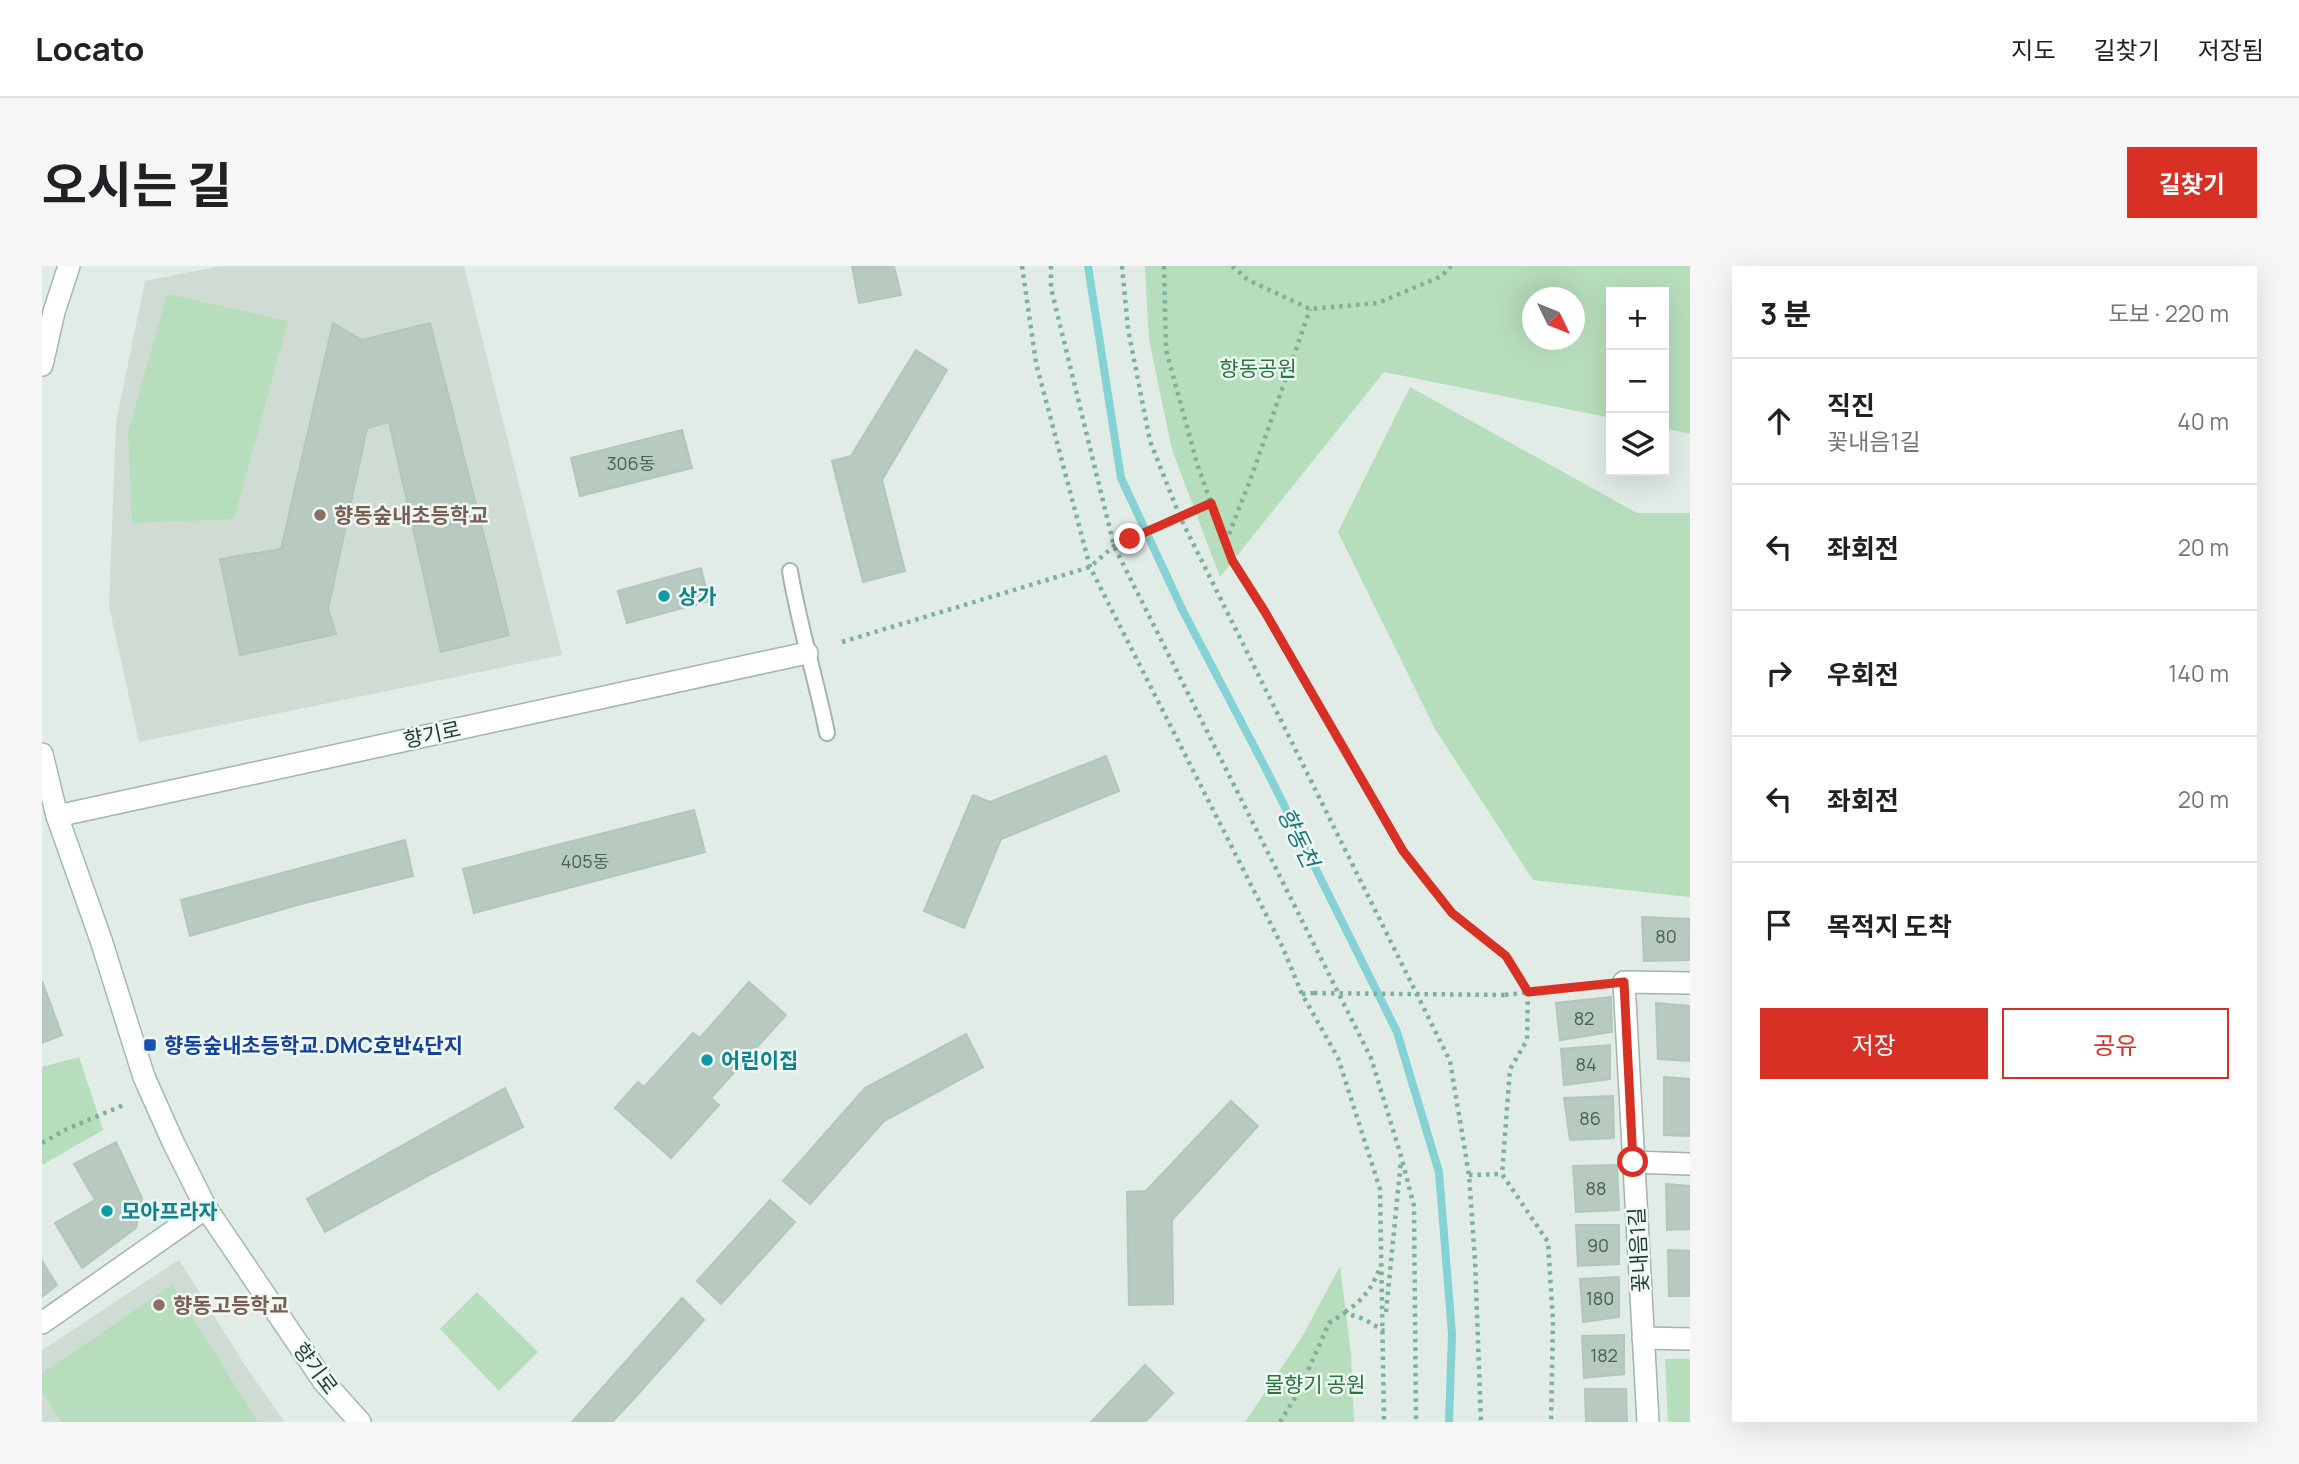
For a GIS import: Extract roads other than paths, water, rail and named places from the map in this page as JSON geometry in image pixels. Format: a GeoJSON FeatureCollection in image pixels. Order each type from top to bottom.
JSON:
{"type":"FeatureCollection","features":[{"type":"Feature","properties":{"kind":"street"},"geometry":{"type":"LineString","coordinates":[[42,365],[54,312],[69,266]]}},
{"type":"Feature","properties":{"kind":"street","name":"향기로"},"geometry":{"type":"LineString","coordinates":[[57,816],[807,653]]}},
{"type":"Feature","properties":{"kind":"street","name":"향기로"},"geometry":{"type":"LineString","coordinates":[[42,754],[57,816],[97,928],[144,1077],[206,1208],[324,1382],[360,1422]]}},
{"type":"Feature","properties":{"kind":"street","name":"꽃내음1길"},"geometry":{"type":"LineString","coordinates":[[1648,1422],[1624,982],[1690,983]]}},
{"type":"Feature","properties":{"kind":"street"},"geometry":{"type":"LineString","coordinates":[[1633,1162],[1690,1164]]}},
{"type":"Feature","properties":{"kind":"street"},"geometry":{"type":"LineString","coordinates":[[42,1323],[206,1208]]}},
{"type":"Feature","properties":{"kind":"street"},"geometry":{"type":"LineString","coordinates":[[1643,1338],[1690,1339]]}},
{"type":"Feature","properties":{"kind":"lane"},"geometry":{"type":"LineString","coordinates":[[790,571],[796,607],[827,733]]}},
{"type":"Feature","properties":{"kind":"waterway","name":"향동천"},"geometry":{"type":"LineString","coordinates":[[1088,266],[1121,478],[1183,611],[1268,773],[1397,1032],[1439,1172],[1452,1334],[1449,1422]]}},
{"type":"Feature","properties":{"kind":"place","name":"향동숲내초등학교"},"geometry":{"type":"Point","coordinates":[320,515]}},
{"type":"Feature","properties":{"kind":"place","name":"상가"},"geometry":{"type":"Point","coordinates":[664,596]}},
{"type":"Feature","properties":{"kind":"place","name":"향동숲내초등학교.DMC호반4단지"},"geometry":{"type":"Point","coordinates":[150,1045]}},
{"type":"Feature","properties":{"kind":"place","name":"어린이집"},"geometry":{"type":"Point","coordinates":[707,1060]}},
{"type":"Feature","properties":{"kind":"place","name":"모아프라자"},"geometry":{"type":"Point","coordinates":[107,1211]}},
{"type":"Feature","properties":{"kind":"place","name":"향동고등학교"},"geometry":{"type":"Point","coordinates":[159,1305]}},
{"type":"Feature","properties":{"kind":"park label","name":"향동공원"},"geometry":{"type":"Point","coordinates":[1258,368]}},
{"type":"Feature","properties":{"kind":"park label","name":"물향기 공원"},"geometry":{"type":"Point","coordinates":[1315,1384]}}]}
